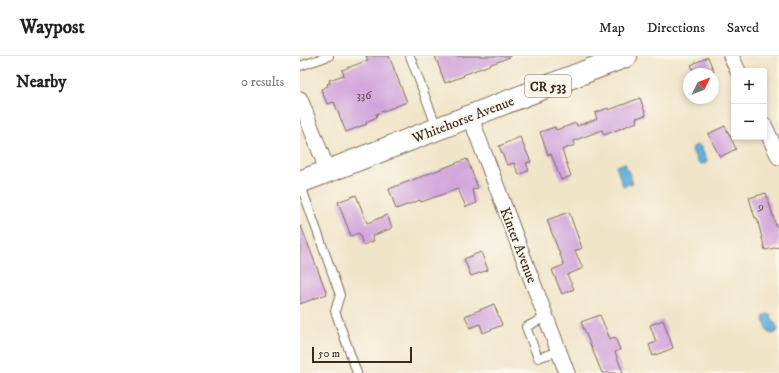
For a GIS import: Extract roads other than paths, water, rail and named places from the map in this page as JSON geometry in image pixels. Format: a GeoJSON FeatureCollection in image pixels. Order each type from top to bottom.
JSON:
{"type":"FeatureCollection","features":[{"type":"Feature","properties":{"kind":"main road","name":"Whitehorse Avenue"},"geometry":{"type":"LineString","coordinates":[[300,183],[626,56]]}},
{"type":"Feature","properties":{"kind":"street"},"geometry":{"type":"LineString","coordinates":[[731,56],[737,68]]}},
{"type":"Feature","properties":{"kind":"street"},"geometry":{"type":"LineString","coordinates":[[300,99],[328,172]]}},
{"type":"Feature","properties":{"kind":"street","name":"Kinter Avenue"},"geometry":{"type":"LineString","coordinates":[[470,116],[568,373]]}},
{"type":"Feature","properties":{"kind":"street"},"geometry":{"type":"LineString","coordinates":[[767,131],[779,157]]}},
{"type":"Feature","properties":{"kind":"lane"},"geometry":{"type":"LineString","coordinates":[[300,66],[329,56]]}},
{"type":"Feature","properties":{"kind":"lane"},"geometry":{"type":"LineString","coordinates":[[410,56],[437,129]]}},
{"type":"Feature","properties":{"kind":"lane"},"geometry":{"type":"LineString","coordinates":[[300,183],[340,295],[335,311],[357,373]]}},
{"type":"Feature","properties":{"kind":"lane"},"geometry":{"type":"LineString","coordinates":[[546,318],[526,327],[538,358],[559,351]]}},
{"type":"Feature","properties":{"kind":"water"},"geometry":{"type":"Polygon","coordinates":[[[697,145],[701,147],[707,160],[706,163],[698,163],[692,150],[693,147],[697,145]]]}},
{"type":"Feature","properties":{"kind":"water"},"geometry":{"type":"Polygon","coordinates":[[[625,163],[633,183],[623,186],[616,166],[625,163]]]}},
{"type":"Feature","properties":{"kind":"water"},"geometry":{"type":"Polygon","coordinates":[[[768,314],[771,316],[778,329],[777,332],[773,334],[769,333],[763,320],[764,316],[768,314]]]}}]}
